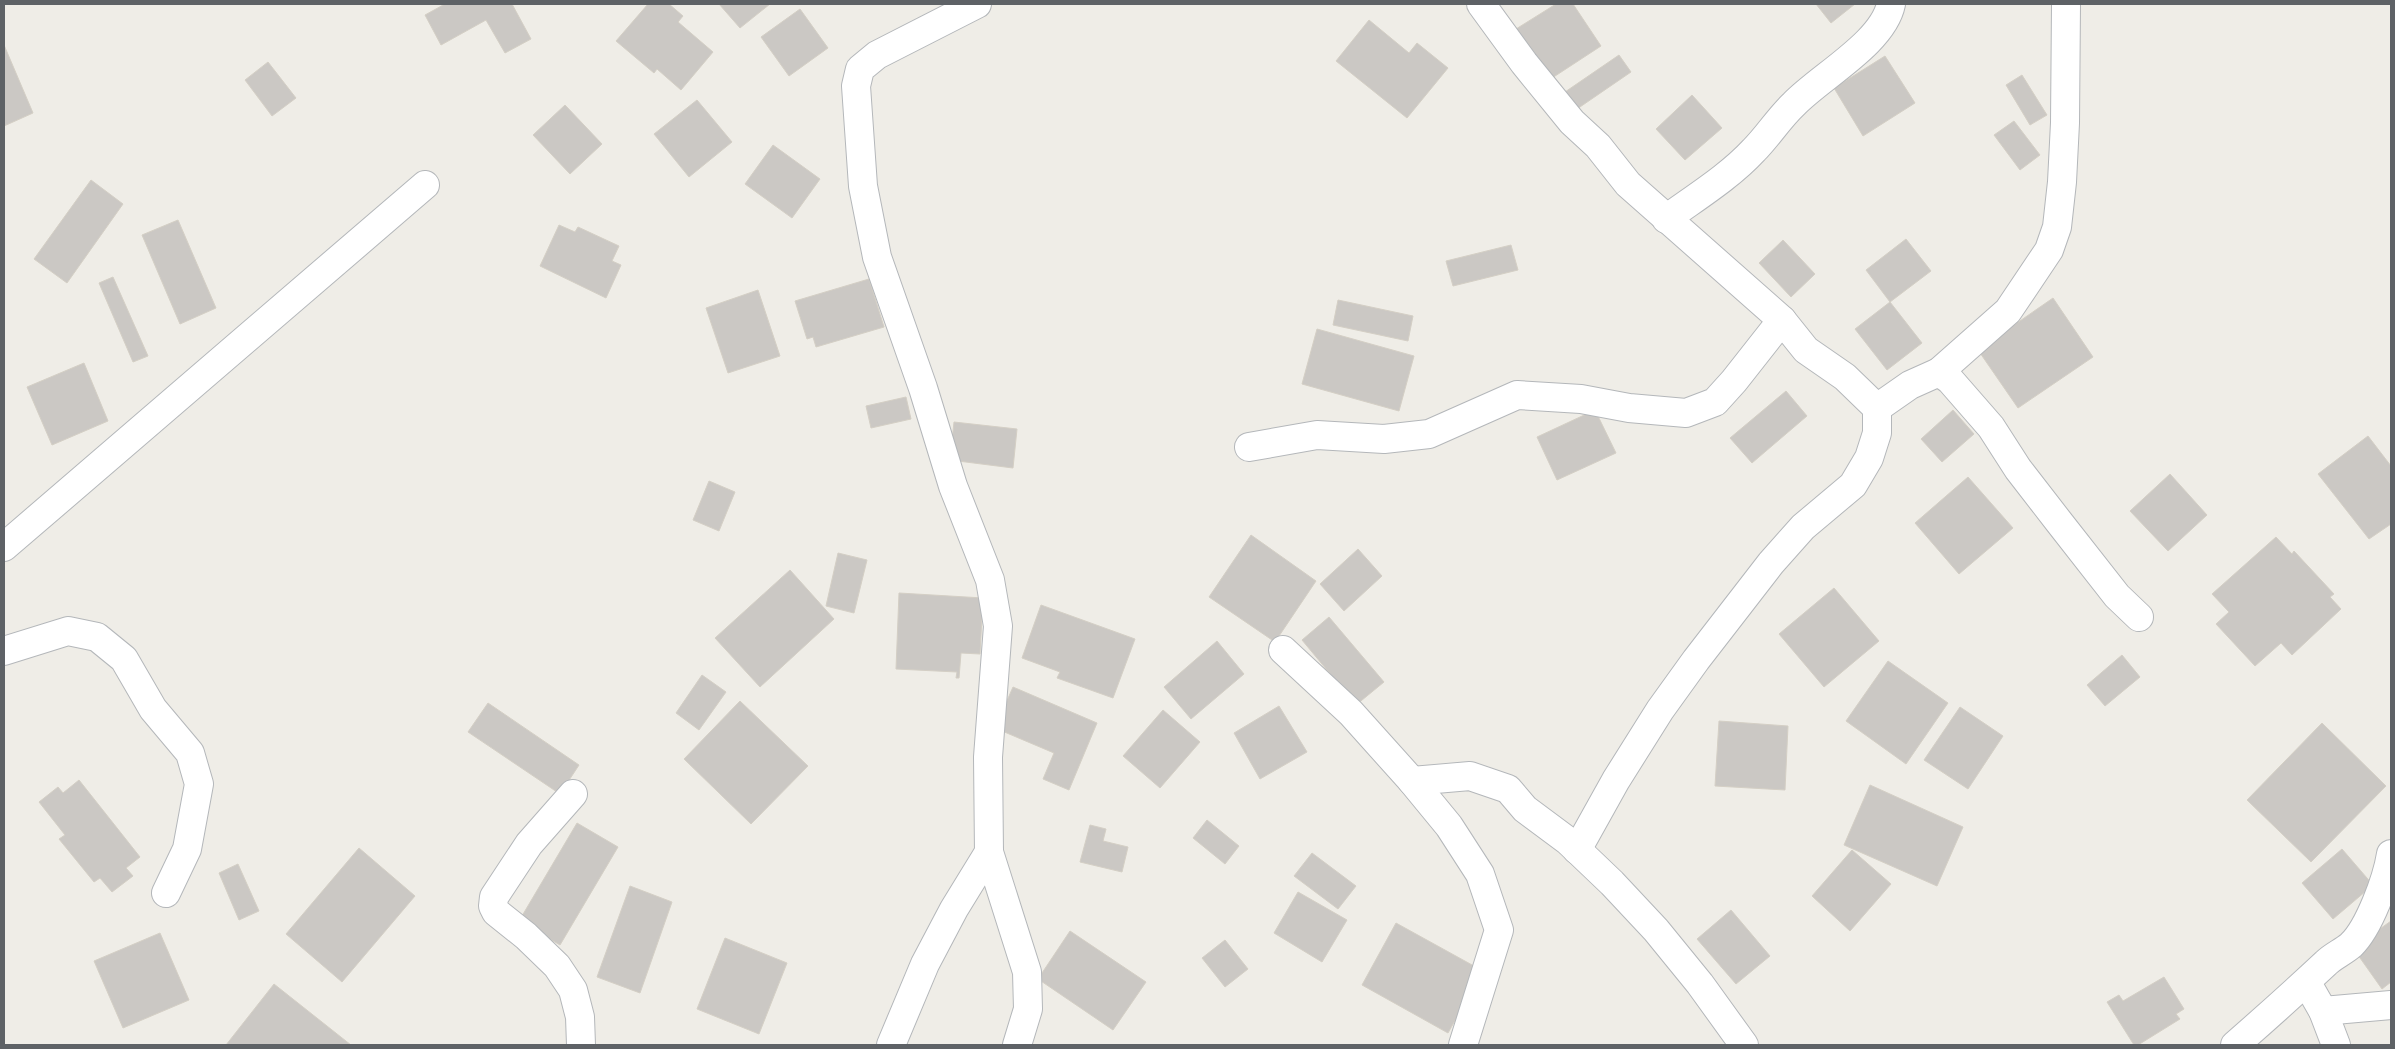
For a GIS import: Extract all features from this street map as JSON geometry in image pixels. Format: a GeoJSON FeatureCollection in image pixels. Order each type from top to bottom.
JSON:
{"type":"FeatureCollection","features":[{"type":"Feature","properties":{"kind":"street"},"geometry":{"type":"LineString","coordinates":[[977,4],[877,55],[860,69],[856,86],[863,186],[877,257],[923,388],[953,486],[990,580],[998,626],[988,757],[989,852],[1027,972],[1028,1009],[1017,1045]]}},
{"type":"Feature","properties":{"kind":"street"},"geometry":{"type":"LineString","coordinates":[[1481,4],[1524,63],[1572,122],[1598,146],[1628,184],[1782,320],[1806,350],[1845,377],[1877,408],[1878,433],[1869,458],[1853,485],[1803,527],[1770,563],[1696,660],[1650,725],[1576,850]]}},
{"type":"Feature","properties":{"kind":"street"},"geometry":{"type":"LineString","coordinates":[[1666,218],[1714,184],[1753,151],[1794,103],[1857,52],[1887,19],[1891,4]]}},
{"type":"Feature","properties":{"kind":"street"},"geometry":{"type":"LineString","coordinates":[[1877,408],[1910,384],[1939,372],[2008,311],[2049,250],[2057,226],[2064,133],[2066,4]]}},
{"type":"Feature","properties":{"kind":"street"},"geometry":{"type":"LineString","coordinates":[[4,547],[425,186]]}},
{"type":"Feature","properties":{"kind":"street"},"geometry":{"type":"LineString","coordinates":[[1249,447],[1317,435],[1384,439],[1429,434],[1517,395],[1581,399],[1629,408],[1686,413],[1715,402],[1782,320]]}},
{"type":"Feature","properties":{"kind":"street"},"geometry":{"type":"LineString","coordinates":[[1939,372],[1950,380],[1991,427],[2018,469],[2059,522],[2117,596],[2139,617]]}},
{"type":"Feature","properties":{"kind":"street"},"geometry":{"type":"LineString","coordinates":[[4,650],[68,631],[98,637],[124,659],[153,709],[190,753],[198,784],[187,850],[166,893]]}},
{"type":"Feature","properties":{"kind":"street"},"geometry":{"type":"LineString","coordinates":[[1283,650],[1351,713],[1412,781],[1449,826],[1480,874],[1499,930],[1463,1045]]}},
{"type":"Feature","properties":{"kind":"street"},"geometry":{"type":"LineString","coordinates":[[1412,781],[1470,776],[1508,788],[1524,809],[1576,850],[1656,930],[1700,984],[1744,1045]]}},
{"type":"Feature","properties":{"kind":"street"},"geometry":{"type":"LineString","coordinates":[[573,794],[529,844],[494,897],[493,906],[496,912],[526,936],[557,966],[573,990],[580,1017],[581,1045]]}},
{"type":"Feature","properties":{"kind":"street"},"geometry":{"type":"LineString","coordinates":[[891,1045],[924,964],[954,909],[989,852]]}},
{"type":"Feature","properties":{"kind":"street"},"geometry":{"type":"LineString","coordinates":[[2235,1045],[2307,983],[2327,962],[2352,944],[2374,908],[2390,866],[2391,854]]}},
{"type":"Feature","properties":{"kind":"street"},"geometry":{"type":"LineString","coordinates":[[2307,983],[2323,1011],[2336,1045]]}},
{"type":"Feature","properties":{"kind":"street"},"geometry":{"type":"LineString","coordinates":[[2323,1011],[2391,1005]]}},
{"type":"Feature","properties":{"kind":"building"},"geometry":{"type":"Polygon","coordinates":[[[445,4],[512,4],[531,39],[505,53],[486,20],[441,45],[425,15],[445,4]]]}},
{"type":"Feature","properties":{"kind":"building"},"geometry":{"type":"Polygon","coordinates":[[[648,4],[669,4],[683,16],[678,22],[713,52],[681,90],[657,69],[654,73],[616,41],[648,4]]]}},
{"type":"Feature","properties":{"kind":"building"},"geometry":{"type":"Polygon","coordinates":[[[719,4],[770,4],[740,28],[719,4]]]}},
{"type":"Feature","properties":{"kind":"building"},"geometry":{"type":"Polygon","coordinates":[[[1556,4],[1573,4],[1601,46],[1549,80],[1516,29],[1556,4]]]}},
{"type":"Feature","properties":{"kind":"building"},"geometry":{"type":"Polygon","coordinates":[[[1816,4],[1855,4],[1831,23],[1816,4]]]}},
{"type":"Feature","properties":{"kind":"building"},"geometry":{"type":"Polygon","coordinates":[[[800,9],[828,48],[789,76],[761,37],[800,9]]]}},
{"type":"Feature","properties":{"kind":"building"},"geometry":{"type":"Polygon","coordinates":[[[1369,20],[1409,53],[1417,43],[1448,68],[1407,118],[1336,61],[1369,20]]]}},
{"type":"Feature","properties":{"kind":"building"},"geometry":{"type":"Polygon","coordinates":[[[4,45],[33,113],[4,126],[4,45]]]}},
{"type":"Feature","properties":{"kind":"building"},"geometry":{"type":"Polygon","coordinates":[[[1619,55],[1631,72],[1577,109],[1565,92],[1619,55]]]}},
{"type":"Feature","properties":{"kind":"building"},"geometry":{"type":"Polygon","coordinates":[[[1885,56],[1915,103],[1863,136],[1834,88],[1885,56]]]}},
{"type":"Feature","properties":{"kind":"building"},"geometry":{"type":"Polygon","coordinates":[[[268,62],[296,98],[272,116],[245,80],[268,62]]]}},
{"type":"Feature","properties":{"kind":"building"},"geometry":{"type":"Polygon","coordinates":[[[2022,75],[2047,115],[2030,125],[2006,85],[2022,75]]]}},
{"type":"Feature","properties":{"kind":"building"},"geometry":{"type":"Polygon","coordinates":[[[1692,95],[1722,128],[1685,160],[1656,129],[1692,95]]]}},
{"type":"Feature","properties":{"kind":"building"},"geometry":{"type":"Polygon","coordinates":[[[697,100],[732,142],[689,177],[654,134],[697,100]]]}},
{"type":"Feature","properties":{"kind":"building"},"geometry":{"type":"Polygon","coordinates":[[[565,105],[602,144],[570,174],[533,135],[565,105]]]}},
{"type":"Feature","properties":{"kind":"building"},"geometry":{"type":"Polygon","coordinates":[[[2014,121],[2040,155],[2020,170],[1994,135],[2014,121]]]}},
{"type":"Feature","properties":{"kind":"building"},"geometry":{"type":"Polygon","coordinates":[[[773,145],[820,179],[792,218],[745,184],[773,145]]]}},
{"type":"Feature","properties":{"kind":"building"},"geometry":{"type":"Polygon","coordinates":[[[91,180],[123,204],[67,283],[34,259],[91,180]]]}},
{"type":"Feature","properties":{"kind":"building"},"geometry":{"type":"Polygon","coordinates":[[[178,220],[216,308],[180,324],[142,235],[178,220]]]}},
{"type":"Feature","properties":{"kind":"building"},"geometry":{"type":"Polygon","coordinates":[[[559,225],[575,232],[578,227],[619,246],[612,261],[621,265],[606,298],[540,266],[559,225]]]}},
{"type":"Feature","properties":{"kind":"building"},"geometry":{"type":"Polygon","coordinates":[[[1906,239],[1931,271],[1890,302],[1866,270],[1906,239]]]}},
{"type":"Feature","properties":{"kind":"building"},"geometry":{"type":"Polygon","coordinates":[[[1783,240],[1815,274],[1791,297],[1759,263],[1783,240]]]}},
{"type":"Feature","properties":{"kind":"building"},"geometry":{"type":"Polygon","coordinates":[[[1511,245],[1518,270],[1453,286],[1446,261],[1511,245]]]}},
{"type":"Feature","properties":{"kind":"building"},"geometry":{"type":"Polygon","coordinates":[[[113,277],[148,356],[133,362],[99,283],[113,277]]]}},
{"type":"Feature","properties":{"kind":"building"},"geometry":{"type":"Polygon","coordinates":[[[869,279],[884,327],[816,347],[813,337],[807,339],[795,301],[869,279]]]}},
{"type":"Feature","properties":{"kind":"building"},"geometry":{"type":"Polygon","coordinates":[[[758,290],[780,356],[728,373],[706,308],[758,290]]]}},
{"type":"Feature","properties":{"kind":"building"},"geometry":{"type":"Polygon","coordinates":[[[2053,298],[2093,357],[2018,408],[1978,350],[2053,298]]]}},
{"type":"Feature","properties":{"kind":"building"},"geometry":{"type":"Polygon","coordinates":[[[1338,300],[1413,316],[1408,341],[1333,325],[1338,300]]]}},
{"type":"Feature","properties":{"kind":"building"},"geometry":{"type":"Polygon","coordinates":[[[1890,302],[1922,343],[1887,370],[1855,329],[1890,302]]]}},
{"type":"Feature","properties":{"kind":"building"},"geometry":{"type":"Polygon","coordinates":[[[1317,329],[1414,356],[1399,411],[1302,384],[1317,329]]]}},
{"type":"Feature","properties":{"kind":"building"},"geometry":{"type":"Polygon","coordinates":[[[84,363],[108,421],[52,445],[27,387],[84,363]]]}},
{"type":"Feature","properties":{"kind":"building"},"geometry":{"type":"Polygon","coordinates":[[[1786,391],[1807,416],[1752,463],[1730,438],[1786,391]]]}},
{"type":"Feature","properties":{"kind":"building"},"geometry":{"type":"Polygon","coordinates":[[[906,397],[911,419],[871,428],[866,406],[906,397]]]}},
{"type":"Feature","properties":{"kind":"building"},"geometry":{"type":"Polygon","coordinates":[[[1595,410],[1616,453],[1557,480],[1537,437],[1595,410]]]}},
{"type":"Feature","properties":{"kind":"building"},"geometry":{"type":"Polygon","coordinates":[[[1953,410],[1974,434],[1942,462],[1921,439],[1953,410]]]}},
{"type":"Feature","properties":{"kind":"building"},"geometry":{"type":"Polygon","coordinates":[[[954,422],[1017,429],[1013,468],[950,460],[954,422]]]}},
{"type":"Feature","properties":{"kind":"building"},"geometry":{"type":"Polygon","coordinates":[[[2368,436],[2391,466],[2391,524],[2369,539],[2318,474],[2368,436]]]}},
{"type":"Feature","properties":{"kind":"building"},"geometry":{"type":"Polygon","coordinates":[[[2170,474],[2207,515],[2168,551],[2130,511],[2170,474]]]}},
{"type":"Feature","properties":{"kind":"building"},"geometry":{"type":"Polygon","coordinates":[[[1968,477],[2013,528],[1959,574],[1915,523],[1968,477]]]}},
{"type":"Feature","properties":{"kind":"building"},"geometry":{"type":"Polygon","coordinates":[[[709,481],[735,492],[719,531],[693,520],[709,481]]]}},
{"type":"Feature","properties":{"kind":"building"},"geometry":{"type":"Polygon","coordinates":[[[1251,535],[1316,581],[1275,642],[1209,597],[1251,535]]]}},
{"type":"Feature","properties":{"kind":"building"},"geometry":{"type":"Polygon","coordinates":[[[2276,537],[2292,554],[2294,551],[2334,594],[2330,597],[2341,609],[2292,655],[2281,643],[2255,666],[2216,624],[2229,612],[2212,594],[2276,537]]]}},
{"type":"Feature","properties":{"kind":"building"},"geometry":{"type":"Polygon","coordinates":[[[1358,549],[1382,576],[1344,611],[1320,584],[1358,549]]]}},
{"type":"Feature","properties":{"kind":"building"},"geometry":{"type":"Polygon","coordinates":[[[838,553],[867,560],[854,613],[826,606],[838,553]]]}},
{"type":"Feature","properties":{"kind":"building"},"geometry":{"type":"Polygon","coordinates":[[[790,570],[834,619],[760,687],[715,638],[790,570]]]}},
{"type":"Feature","properties":{"kind":"building"},"geometry":{"type":"Polygon","coordinates":[[[1834,588],[1879,641],[1824,687],[1779,634],[1834,588]]]}},
{"type":"Feature","properties":{"kind":"building"},"geometry":{"type":"Polygon","coordinates":[[[899,593],[983,598],[980,654],[961,653],[959,678],[956,678],[957,672],[896,669],[899,593]]]}},
{"type":"Feature","properties":{"kind":"building"},"geometry":{"type":"Polygon","coordinates":[[[1041,605],[1135,639],[1113,698],[1057,678],[1060,672],[1022,658],[1041,605]]]}},
{"type":"Feature","properties":{"kind":"building"},"geometry":{"type":"Polygon","coordinates":[[[1329,617],[1384,682],[1356,705],[1302,640],[1329,617]]]}},
{"type":"Feature","properties":{"kind":"building"},"geometry":{"type":"Polygon","coordinates":[[[1217,641],[1244,674],[1191,719],[1164,687],[1217,641]]]}},
{"type":"Feature","properties":{"kind":"building"},"geometry":{"type":"Polygon","coordinates":[[[2122,655],[2140,677],[2105,706],[2087,685],[2122,655]]]}},
{"type":"Feature","properties":{"kind":"building"},"geometry":{"type":"Polygon","coordinates":[[[1888,661],[1948,703],[1906,764],[1846,721],[1888,661]]]}},
{"type":"Feature","properties":{"kind":"building"},"geometry":{"type":"Polygon","coordinates":[[[702,675],[726,692],[699,730],[676,713],[702,675]]]}},
{"type":"Feature","properties":{"kind":"building"},"geometry":{"type":"Polygon","coordinates":[[[1013,687],[1097,723],[1069,790],[1043,779],[1054,753],[995,728],[1013,687]]]}},
{"type":"Feature","properties":{"kind":"building"},"geometry":{"type":"Polygon","coordinates":[[[740,701],[808,766],[751,824],[684,759],[740,701]]]}},
{"type":"Feature","properties":{"kind":"building"},"geometry":{"type":"Polygon","coordinates":[[[488,703],[579,765],[560,794],[468,732],[488,703]]]}},
{"type":"Feature","properties":{"kind":"building"},"geometry":{"type":"Polygon","coordinates":[[[1279,706],[1307,752],[1260,779],[1234,733],[1279,706]]]}},
{"type":"Feature","properties":{"kind":"building"},"geometry":{"type":"Polygon","coordinates":[[[1960,707],[2003,736],[1968,789],[1924,760],[1960,707]]]}},
{"type":"Feature","properties":{"kind":"building"},"geometry":{"type":"Polygon","coordinates":[[[1163,710],[1200,742],[1160,788],[1123,756],[1163,710]]]}},
{"type":"Feature","properties":{"kind":"building"},"geometry":{"type":"Polygon","coordinates":[[[1719,721],[1788,726],[1785,790],[1715,786],[1719,721]]]}},
{"type":"Feature","properties":{"kind":"building"},"geometry":{"type":"Polygon","coordinates":[[[2322,723],[2386,786],[2311,862],[2247,800],[2322,723]]]}},
{"type":"Feature","properties":{"kind":"building"},"geometry":{"type":"Polygon","coordinates":[[[79,780],[140,857],[126,868],[133,876],[112,892],[100,878],[94,882],[59,839],[65,835],[39,802],[58,787],[63,793],[79,780]]]}},
{"type":"Feature","properties":{"kind":"building"},"geometry":{"type":"Polygon","coordinates":[[[1870,785],[1963,827],[1937,886],[1844,845],[1870,785]]]}},
{"type":"Feature","properties":{"kind":"building"},"geometry":{"type":"Polygon","coordinates":[[[1207,820],[1239,846],[1225,864],[1193,838],[1207,820]]]}},
{"type":"Feature","properties":{"kind":"building"},"geometry":{"type":"Polygon","coordinates":[[[577,823],[618,847],[560,945],[519,921],[577,823]]]}},
{"type":"Feature","properties":{"kind":"building"},"geometry":{"type":"Polygon","coordinates":[[[1090,825],[1106,829],[1103,841],[1128,847],[1122,872],[1080,862],[1090,825]]]}},
{"type":"Feature","properties":{"kind":"building"},"geometry":{"type":"Polygon","coordinates":[[[359,848],[415,896],[342,982],[286,934],[359,848]]]}},
{"type":"Feature","properties":{"kind":"building"},"geometry":{"type":"Polygon","coordinates":[[[2342,849],[2373,885],[2333,919],[2302,883],[2342,849]]]}},
{"type":"Feature","properties":{"kind":"building"},"geometry":{"type":"Polygon","coordinates":[[[1852,850],[1891,884],[1850,931],[1812,896],[1852,850]]]}},
{"type":"Feature","properties":{"kind":"building"},"geometry":{"type":"Polygon","coordinates":[[[1312,853],[1356,886],[1338,909],[1294,876],[1312,853]]]}},
{"type":"Feature","properties":{"kind":"building"},"geometry":{"type":"Polygon","coordinates":[[[238,864],[259,911],[239,920],[219,873],[238,864]]]}},
{"type":"Feature","properties":{"kind":"building"},"geometry":{"type":"Polygon","coordinates":[[[630,886],[672,902],[640,993],[597,977],[630,886]]]}},
{"type":"Feature","properties":{"kind":"building"},"geometry":{"type":"Polygon","coordinates":[[[1298,892],[1347,920],[1322,962],[1274,933],[1298,892]]]}},
{"type":"Feature","properties":{"kind":"building"},"geometry":{"type":"Polygon","coordinates":[[[1731,910],[1770,956],[1736,984],[1697,939],[1731,910]]]}},
{"type":"Feature","properties":{"kind":"building"},"geometry":{"type":"Polygon","coordinates":[[[2391,921],[2391,982],[2382,989],[2353,948],[2391,921]]]}},
{"type":"Feature","properties":{"kind":"building"},"geometry":{"type":"Polygon","coordinates":[[[1396,923],[1483,971],[1448,1033],[1362,985],[1396,923]]]}},
{"type":"Feature","properties":{"kind":"building"},"geometry":{"type":"Polygon","coordinates":[[[1070,931],[1146,982],[1113,1030],[1038,979],[1070,931]]]}},
{"type":"Feature","properties":{"kind":"building"},"geometry":{"type":"Polygon","coordinates":[[[160,933],[189,1000],[123,1028],[94,961],[160,933]]]}},
{"type":"Feature","properties":{"kind":"building"},"geometry":{"type":"Polygon","coordinates":[[[725,938],[787,963],[759,1034],[697,1009],[725,938]]]}},
{"type":"Feature","properties":{"kind":"building"},"geometry":{"type":"Polygon","coordinates":[[[1225,940],[1248,969],[1225,987],[1202,958],[1225,940]]]}},
{"type":"Feature","properties":{"kind":"building"},"geometry":{"type":"Polygon","coordinates":[[[2164,977],[2184,1009],[2176,1014],[2180,1019],[2138,1045],[2134,1045],[2107,1002],[2119,995],[2123,1001],[2164,977]]]}},
{"type":"Feature","properties":{"kind":"building"},"geometry":{"type":"Polygon","coordinates":[[[274,984],[351,1045],[226,1045],[274,984]]]}}]}
